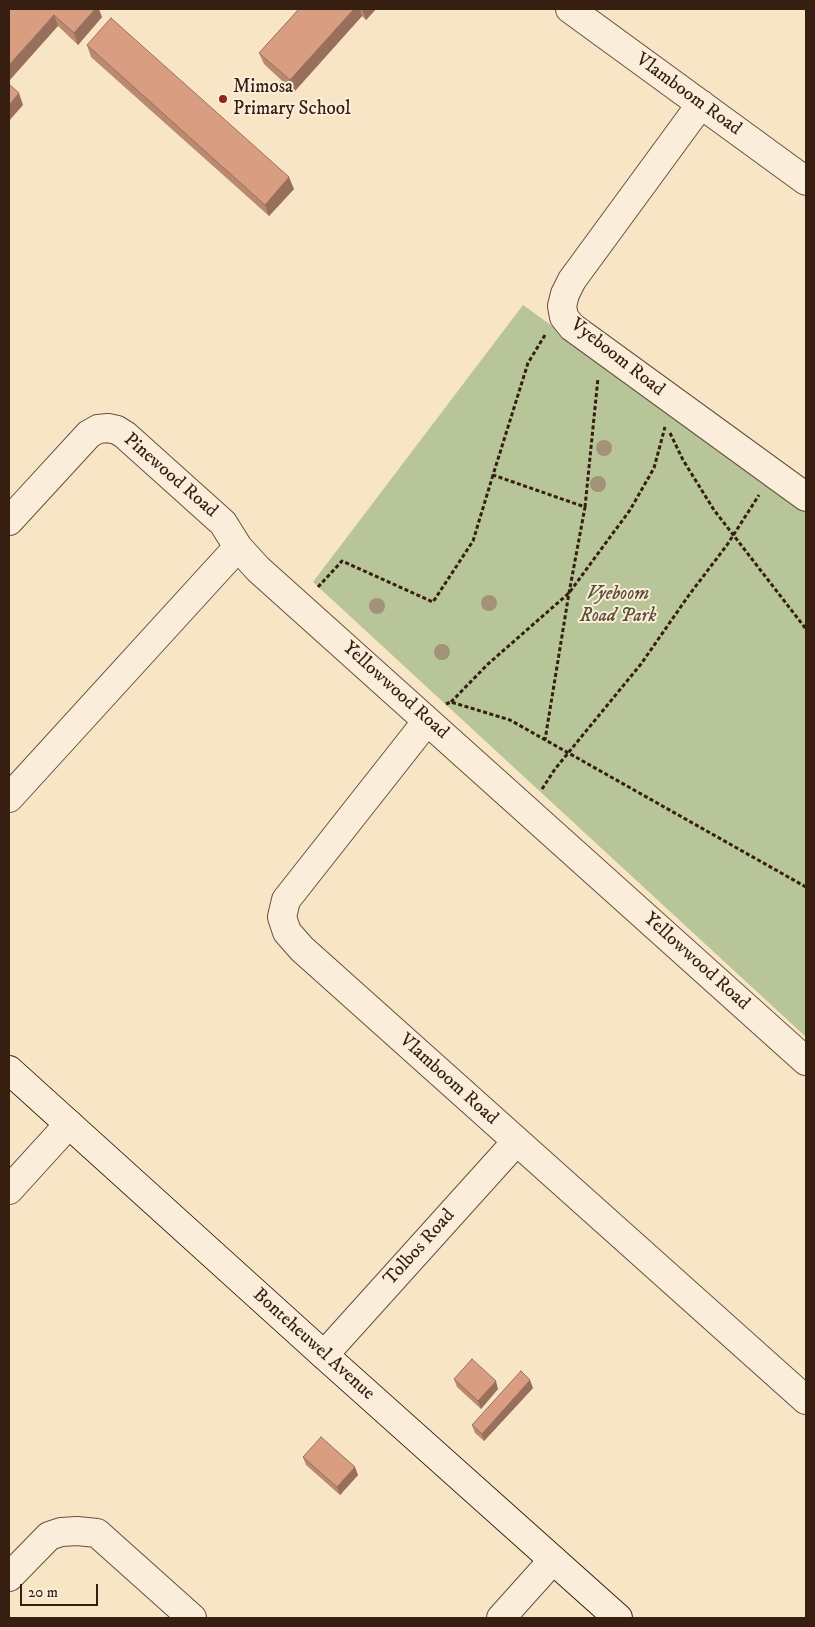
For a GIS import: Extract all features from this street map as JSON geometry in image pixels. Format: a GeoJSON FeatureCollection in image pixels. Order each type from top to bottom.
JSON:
{"type":"FeatureCollection","features":[{"type":"Feature","properties":{"kind":"street","name":"Vlamboom Road"},"geometry":{"type":"LineString","coordinates":[[570,9],[806,181]]}},
{"type":"Feature","properties":{"kind":"street","name":"Vyeboom Road"},"geometry":{"type":"LineString","coordinates":[[701,104],[572,280],[565,294],[562,306],[564,317],[572,327],[601,349],[806,497]]}},
{"type":"Feature","properties":{"kind":"street","name":"Pinewood Road"},"geometry":{"type":"LineString","coordinates":[[9,521],[89,434],[98,429],[108,428],[117,430],[125,435],[223,523],[238,547]]}},
{"type":"Feature","properties":{"kind":"street","name":"Yellowwood Road"},"geometry":{"type":"LineString","coordinates":[[238,547],[258,569],[806,1061]]}},
{"type":"Feature","properties":{"kind":"street"},"geometry":{"type":"LineString","coordinates":[[15,779],[238,547]]}},
{"type":"Feature","properties":{"kind":"street","name":"Vlamboom Road"},"geometry":{"type":"LineString","coordinates":[[423,717],[286,900],[282,917],[287,932],[302,949],[516,1142],[806,1400]]}},
{"type":"Feature","properties":{"kind":"street","name":"Bonteheuwel Avenue"},"geometry":{"type":"LineString","coordinates":[[9,1070],[618,1618]]}},
{"type":"Feature","properties":{"kind":"street"},"geometry":{"type":"LineString","coordinates":[[9,1190],[69,1124]]}},
{"type":"Feature","properties":{"kind":"street","name":"Tolbos Road"},"geometry":{"type":"LineString","coordinates":[[324,1355],[516,1142]]}},
{"type":"Feature","properties":{"kind":"street"},"geometry":{"type":"LineString","coordinates":[[9,1577],[49,1536],[61,1532],[97,1533],[192,1618]]}},
{"type":"Feature","properties":{"kind":"street"},"geometry":{"type":"LineString","coordinates":[[500,1618],[553,1560]]}},
{"type":"Feature","properties":{"kind":"path"},"geometry":{"type":"LineString","coordinates":[[545,740],[585,506],[601,349]]}},
{"type":"Feature","properties":{"kind":"path"},"geometry":{"type":"LineString","coordinates":[[300,607],[342,561],[433,602],[473,541],[528,364]]}},
{"type":"Feature","properties":{"kind":"path"},"geometry":{"type":"LineString","coordinates":[[423,717],[451,702],[488,664],[569,593],[630,510],[654,468],[666,424],[683,460],[714,510],[806,629]]}},
{"type":"Feature","properties":{"kind":"path"},"geometry":{"type":"LineString","coordinates":[[526,810],[568,752],[641,664],[775,474]]}},
{"type":"Feature","properties":{"kind":"path"},"geometry":{"type":"LineString","coordinates":[[493,475],[585,506]]}},
{"type":"Feature","properties":{"kind":"path"},"geometry":{"type":"LineString","coordinates":[[451,702],[510,720],[806,887]]}},
{"type":"Feature","properties":{"kind":"green space","name":"Vyeboom Road Park"},"geometry":{"type":"Polygon","coordinates":[[[523,305],[806,509],[806,1037],[313,582],[523,305]]]}},
{"type":"Feature","properties":{"kind":"building"},"geometry":{"type":"Polygon","coordinates":[[[9,9],[95,9],[74,33],[54,15],[9,65],[9,9]]]}},
{"type":"Feature","properties":{"kind":"building"},"geometry":{"type":"Polygon","coordinates":[[[299,9],[354,9],[290,80],[259,53],[299,9]]]}},
{"type":"Feature","properties":{"kind":"building"},"geometry":{"type":"Polygon","coordinates":[[[111,18],[289,177],[265,205],[87,45],[111,18]]]}},
{"type":"Feature","properties":{"kind":"building"},"geometry":{"type":"Polygon","coordinates":[[[9,84],[19,93],[9,105],[9,84]]]}},
{"type":"Feature","properties":{"kind":"building"},"geometry":{"type":"Polygon","coordinates":[[[472,1359],[496,1381],[478,1401],[454,1379],[472,1359]]]}},
{"type":"Feature","properties":{"kind":"building"},"geometry":{"type":"Polygon","coordinates":[[[521,1371],[530,1380],[482,1434],[472,1425],[521,1371]]]}},
{"type":"Feature","properties":{"kind":"building"},"geometry":{"type":"Polygon","coordinates":[[[321,1437],[355,1467],[337,1487],[303,1457],[321,1437]]]}},
{"type":"Feature","properties":{"kind":"place","name":"Mimosa Primary School"},"geometry":{"type":"Point","coordinates":[223,99]}}]}
